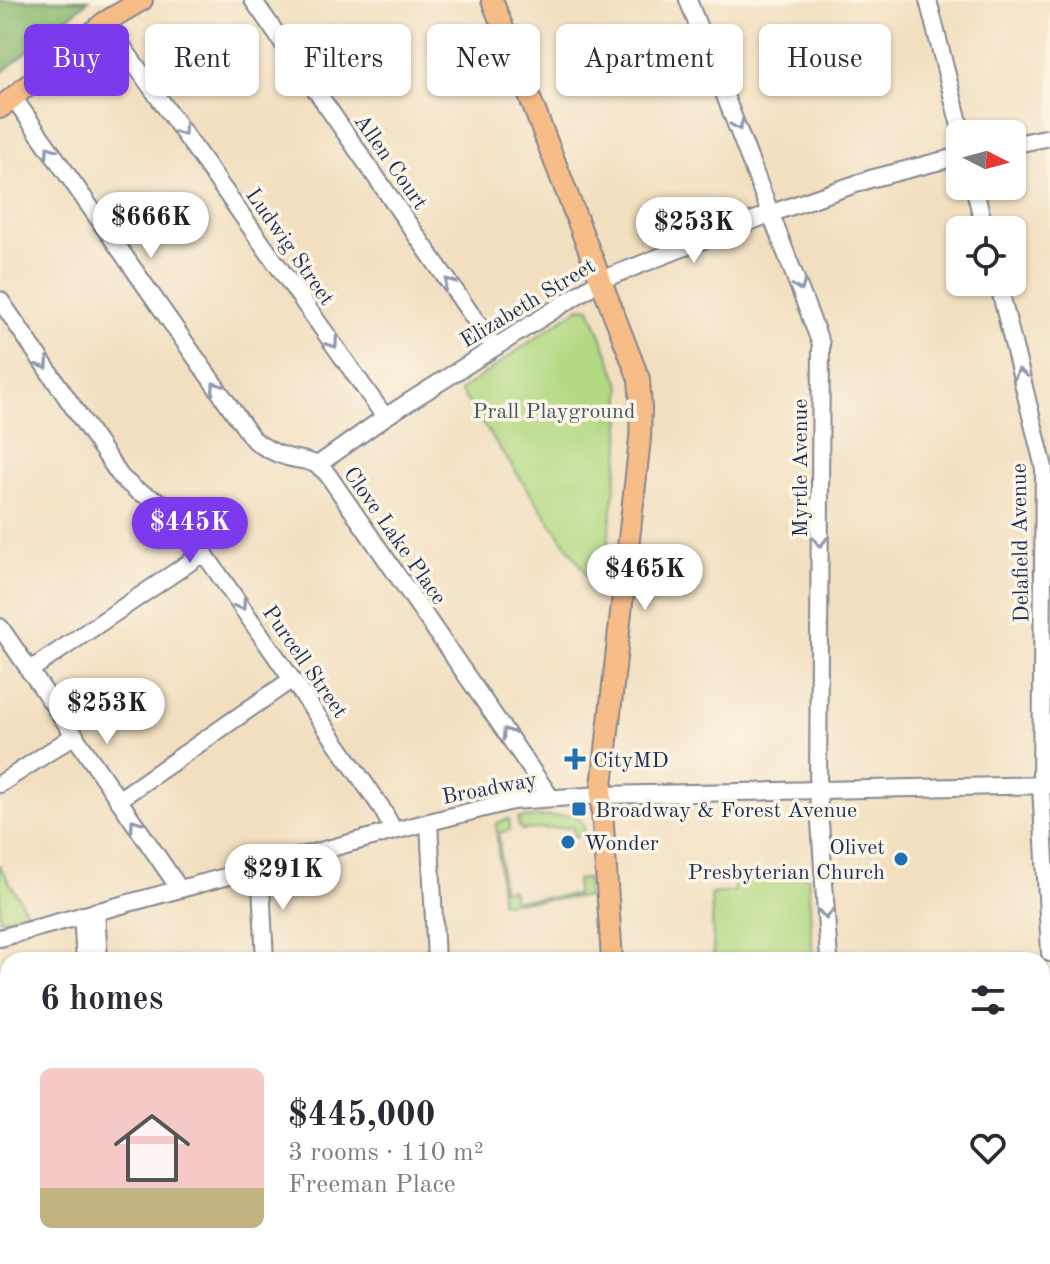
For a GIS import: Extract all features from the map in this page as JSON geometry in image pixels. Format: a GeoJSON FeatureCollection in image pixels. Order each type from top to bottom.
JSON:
{"type":"FeatureCollection","features":[{"type":"Feature","properties":{"kind":"main road"},"geometry":{"type":"LineString","coordinates":[[6,102],[105,22],[142,0]]}},
{"type":"Feature","properties":{"kind":"main road"},"geometry":{"type":"LineString","coordinates":[[492,0],[639,379],[641,408],[625,591],[601,795],[611,952]]}},
{"type":"Feature","properties":{"kind":"street","name":"Allen Court"},"geometry":{"type":"LineString","coordinates":[[253,0],[494,347]]}},
{"type":"Feature","properties":{"kind":"street","name":"Myrtle Avenue"},"geometry":{"type":"LineString","coordinates":[[688,0],[821,344],[818,791],[828,952]]}},
{"type":"Feature","properties":{"kind":"street"},"geometry":{"type":"LineString","coordinates":[[928,0],[958,120]]}},
{"type":"Feature","properties":{"kind":"street","name":"Ludwig Street"},"geometry":{"type":"LineString","coordinates":[[105,22],[385,417]]}},
{"type":"Feature","properties":{"kind":"street","name":"Clove Lake Place"},"geometry":{"type":"LineString","coordinates":[[6,102],[252,438],[287,457],[319,464],[551,798]]}},
{"type":"Feature","properties":{"kind":"street"},"geometry":{"type":"LineString","coordinates":[[1026,142],[1050,137]]}},
{"type":"Feature","properties":{"kind":"street","name":"Elizabeth Street"},"geometry":{"type":"LineString","coordinates":[[319,464],[385,417],[601,280],[772,213],[870,179],[946,160]]}},
{"type":"Feature","properties":{"kind":"street","name":"Delafield Avenue"},"geometry":{"type":"LineString","coordinates":[[1001,296],[1044,468],[1045,785],[1050,952]]}},
{"type":"Feature","properties":{"kind":"street","name":"Purcell Street"},"geometry":{"type":"LineString","coordinates":[[0,300],[121,477],[137,491],[170,507],[205,552],[381,807],[394,831]]}},
{"type":"Feature","properties":{"kind":"street"},"geometry":{"type":"LineString","coordinates":[[29,671],[205,552]]}},
{"type":"Feature","properties":{"kind":"street"},"geometry":{"type":"LineString","coordinates":[[0,627],[179,888]]}},
{"type":"Feature","properties":{"kind":"street"},"geometry":{"type":"LineString","coordinates":[[118,800],[291,680]]}},
{"type":"Feature","properties":{"kind":"street"},"geometry":{"type":"LineString","coordinates":[[0,784],[75,735]]}},
{"type":"Feature","properties":{"kind":"street","name":"Broadway"},"geometry":{"type":"LineString","coordinates":[[0,938],[512,801],[601,795],[1045,785]]}},
{"type":"Feature","properties":{"kind":"street"},"geometry":{"type":"LineString","coordinates":[[429,822],[436,952]]}},
{"type":"Feature","properties":{"kind":"street"},"geometry":{"type":"LineString","coordinates":[[260,867],[265,952]]}},
{"type":"Feature","properties":{"kind":"street"},"geometry":{"type":"LineString","coordinates":[[86,952],[89,913]]}},
{"type":"Feature","properties":{"kind":"street"},"geometry":{"type":"LineString","coordinates":[[89,913],[97,952]]}},
{"type":"Feature","properties":{"kind":"green space"},"geometry":{"type":"Polygon","coordinates":[[[0,0],[89,0],[60,24],[24,24],[24,54],[0,74],[0,0]]]}},
{"type":"Feature","properties":{"kind":"green space","name":"Prall Playground"},"geometry":{"type":"Polygon","coordinates":[[[580,307],[590,308],[621,387],[620,448],[601,595],[460,391],[580,307]]]}},
{"type":"Feature","properties":{"kind":"green space"},"geometry":{"type":"Polygon","coordinates":[[[575,815],[583,823],[584,836],[574,836],[573,827],[522,830],[519,827],[518,818],[575,815]]]}},
{"type":"Feature","properties":{"kind":"green space"},"geometry":{"type":"Polygon","coordinates":[[[509,819],[510,830],[499,833],[502,889],[512,889],[514,900],[576,895],[576,880],[587,879],[588,897],[501,903],[496,823],[509,819]]]}},
{"type":"Feature","properties":{"kind":"green space"},"geometry":{"type":"Polygon","coordinates":[[[0,866],[27,912],[0,920],[0,866]]]}},
{"type":"Feature","properties":{"kind":"green space"},"geometry":{"type":"Polygon","coordinates":[[[808,876],[813,952],[714,952],[711,894],[734,892],[734,879],[808,876]]]}},
{"type":"Feature","properties":{"kind":"place","name":"CityMD"},"geometry":{"type":"Point","coordinates":[575,759]}},
{"type":"Feature","properties":{"kind":"place","name":"Broadway & Forest Avenue"},"geometry":{"type":"Point","coordinates":[579,809]}},
{"type":"Feature","properties":{"kind":"place","name":"Wonder"},"geometry":{"type":"Point","coordinates":[568,842]}},
{"type":"Feature","properties":{"kind":"place","name":"Olivet Presbyterian Church"},"geometry":{"type":"Point","coordinates":[901,859]}}]}
